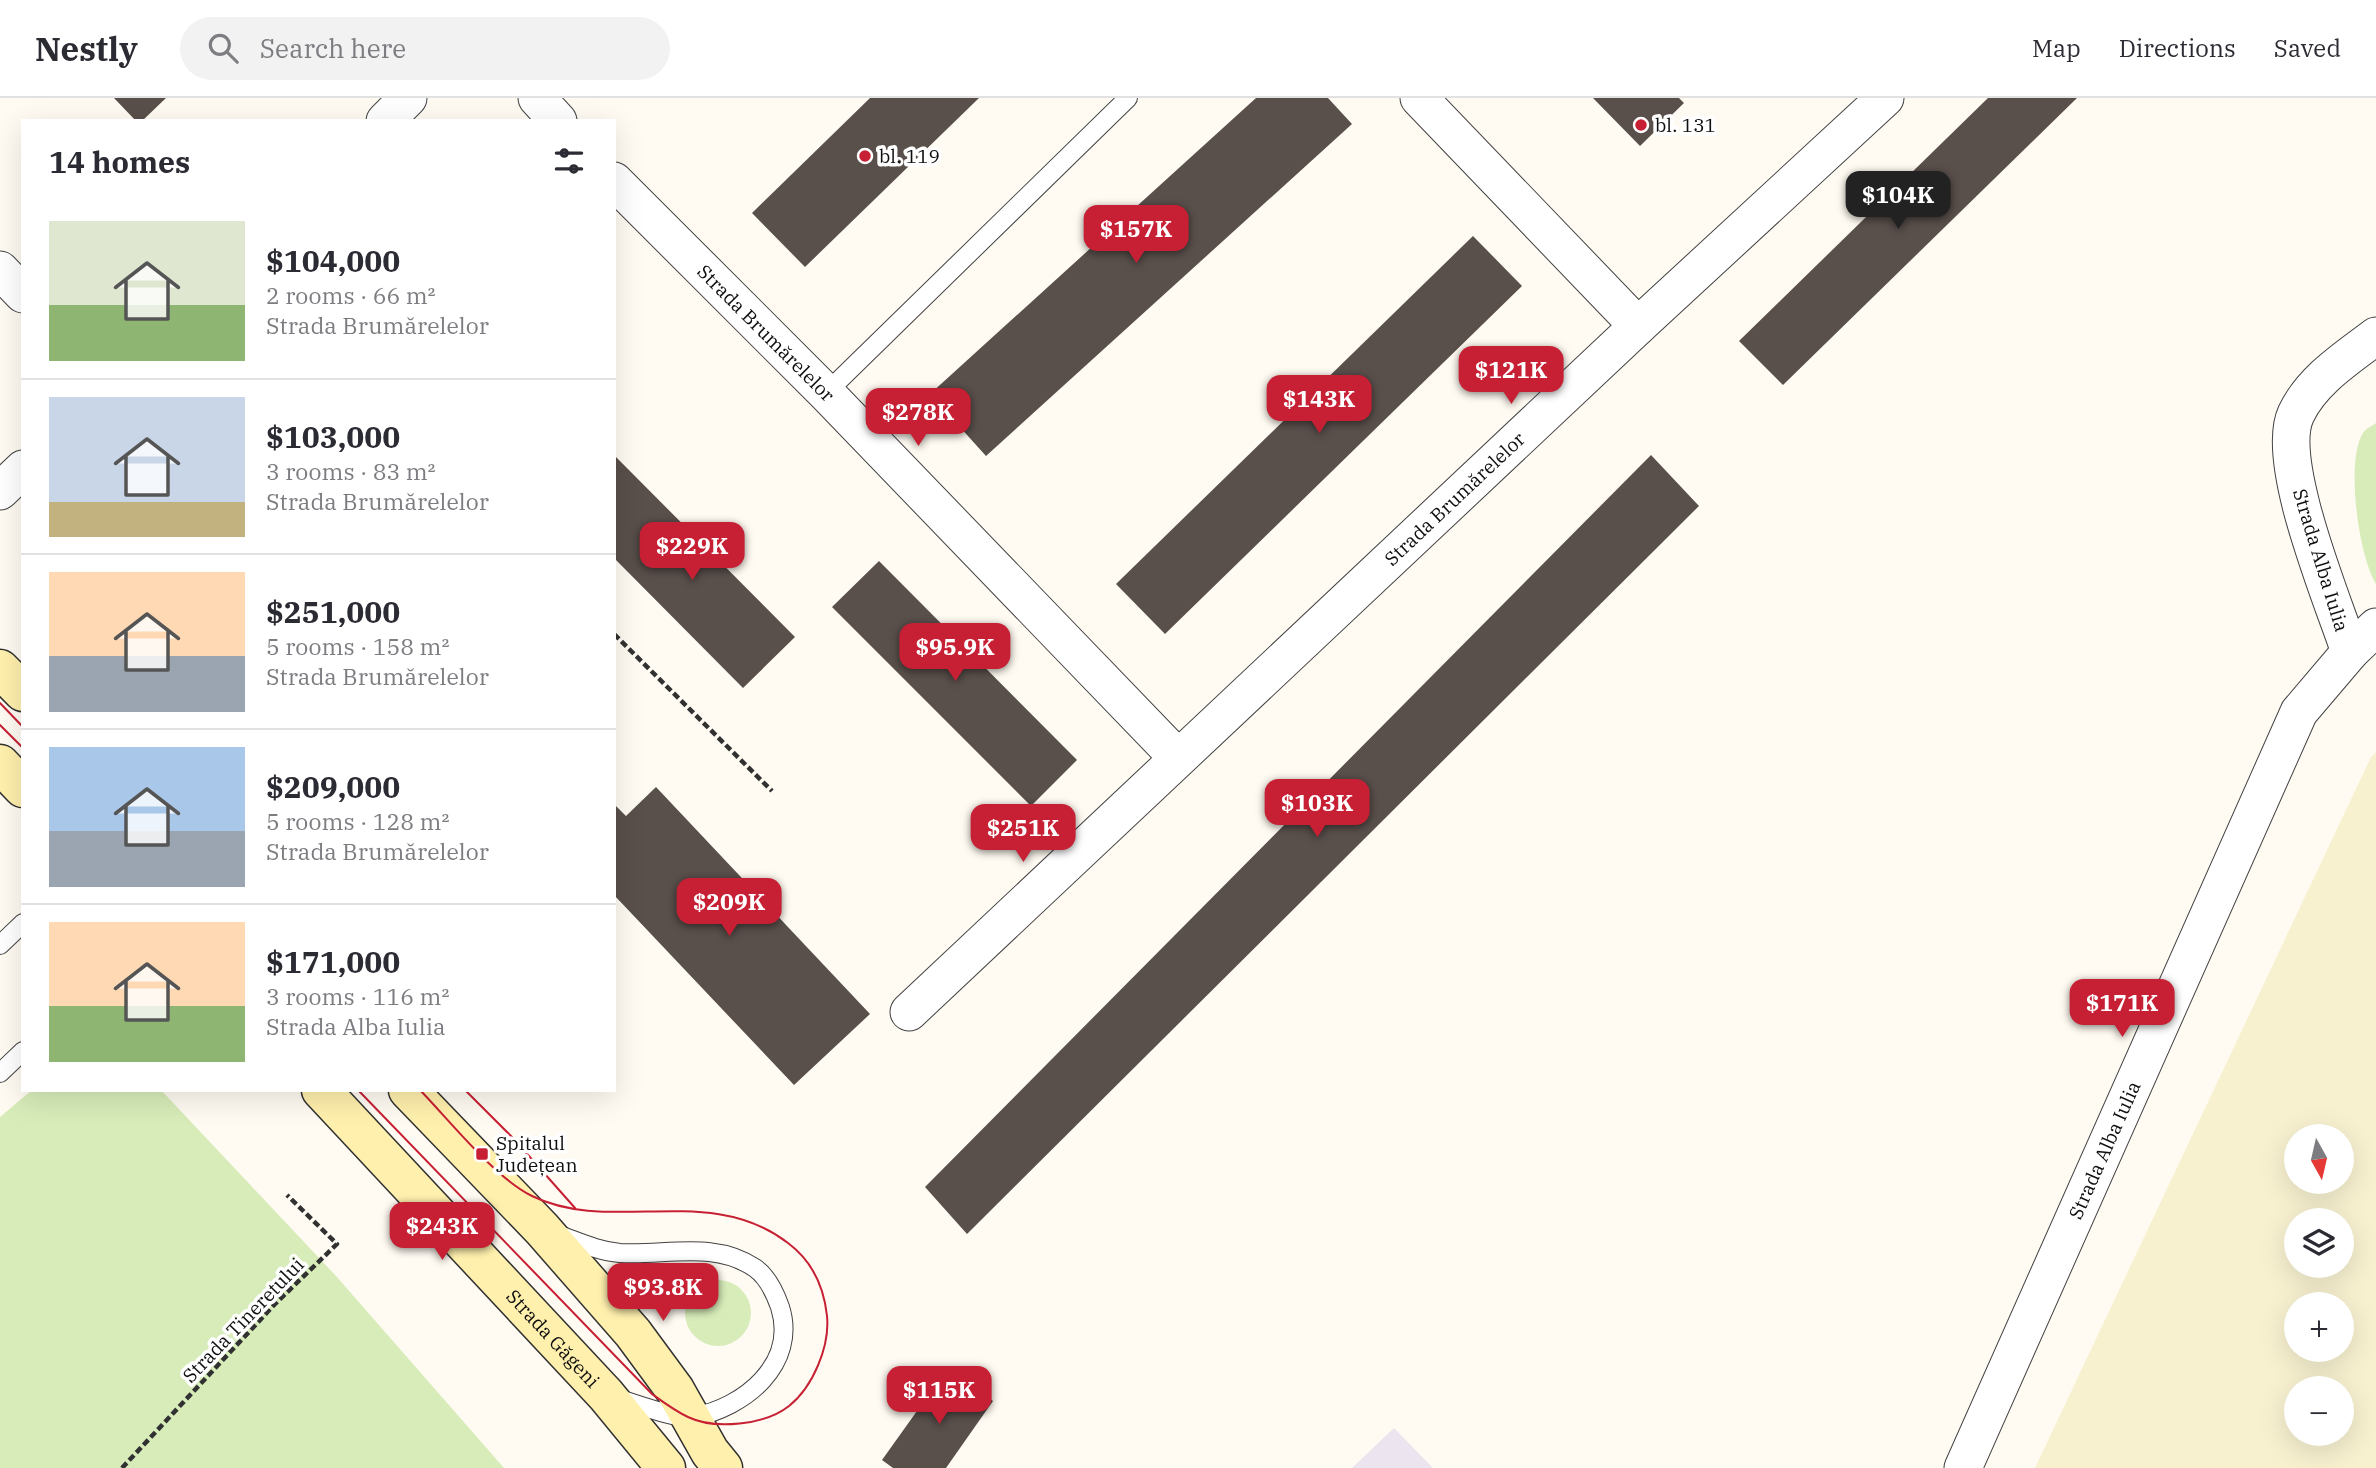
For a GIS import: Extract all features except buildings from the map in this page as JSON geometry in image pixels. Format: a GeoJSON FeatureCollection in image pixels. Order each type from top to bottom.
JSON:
{"type":"FeatureCollection","features":[{"type":"Feature","properties":{"kind":"main road"},"geometry":{"type":"LineString","coordinates":[[0,669],[21,690]]}},
{"type":"Feature","properties":{"kind":"main road","name":"Strada Găgeni"},"geometry":{"type":"LineString","coordinates":[[323,1092],[606,1395],[666,1468]]}},
{"type":"Feature","properties":{"kind":"main road"},"geometry":{"type":"LineString","coordinates":[[410,1092],[542,1229],[633,1333],[675,1390],[723,1468]]}},
{"type":"Feature","properties":{"kind":"street"},"geometry":{"type":"LineString","coordinates":[[386,119],[408,98]]}},
{"type":"Feature","properties":{"kind":"street"},"geometry":{"type":"LineString","coordinates":[[537,98],[556,119]]}},
{"type":"Feature","properties":{"kind":"street"},"geometry":{"type":"LineString","coordinates":[[1419,98],[1638,326]]}},
{"type":"Feature","properties":{"kind":"street","name":"Strada Brumărelelor"},"geometry":{"type":"LineString","coordinates":[[909,1012],[1638,326],[1885,98]]}},
{"type":"Feature","properties":{"kind":"street","name":"Strada Brumărelelor"},"geometry":{"type":"LineString","coordinates":[[616,183],[826,394],[1178,758]]}},
{"type":"Feature","properties":{"kind":"street"},"geometry":{"type":"LineString","coordinates":[[0,270],[21,292]]}},
{"type":"Feature","properties":{"kind":"street","name":"Strada Alba Iulia"},"geometry":{"type":"LineString","coordinates":[[2350,652],[2305,520],[2290,452],[2295,415],[2324,376],[2376,336]]}},
{"type":"Feature","properties":{"kind":"street"},"geometry":{"type":"LineString","coordinates":[[0,491],[21,471]]}},
{"type":"Feature","properties":{"kind":"street","name":"Strada Alba Iulia"},"geometry":{"type":"LineString","coordinates":[[1964,1468],[2299,712],[2350,652],[2376,627]]}},
{"type":"Feature","properties":{"kind":"lane"},"geometry":{"type":"LineString","coordinates":[[826,394],[1128,98]]}},
{"type":"Feature","properties":{"kind":"lane"},"geometry":{"type":"LineString","coordinates":[[0,946],[21,925]]}},
{"type":"Feature","properties":{"kind":"lane"},"geometry":{"type":"LineString","coordinates":[[0,1073],[21,1053]]}},
{"type":"Feature","properties":{"kind":"lane"},"geometry":{"type":"LineString","coordinates":[[542,1229],[598,1250],[620,1253],[697,1250],[726,1254],[756,1268],[774,1290],[784,1320],[782,1349],[772,1370],[748,1394],[726,1408],[690,1418],[606,1395]]}},
{"type":"Feature","properties":{"kind":"path"},"geometry":{"type":"LineString","coordinates":[[616,636],[772,790]]}},
{"type":"Feature","properties":{"kind":"path","name":"Strada Tineretului"},"geometry":{"type":"LineString","coordinates":[[122,1468],[275,1304],[337,1244],[287,1195]]}},
{"type":"Feature","properties":{"kind":"shaded area"},"geometry":{"type":"Polygon","coordinates":[[[2376,752],[2376,1468],[2035,1468],[2371,757],[2376,752]]]}},
{"type":"Feature","properties":{"kind":"shaded area"},"geometry":{"type":"Polygon","coordinates":[[[1394,1428],[1433,1468],[1352,1468],[1394,1428]]]}},
{"type":"Feature","properties":{"kind":"green space"},"geometry":{"type":"Polygon","coordinates":[[[2376,423],[2376,584],[2364,553],[2360,532],[2356,509],[2355,465],[2358,446],[2364,432],[2376,423]]]}},
{"type":"Feature","properties":{"kind":"green space"},"geometry":{"type":"Polygon","coordinates":[[[30,1092],[163,1092],[336,1276],[504,1468],[0,1468],[0,1117],[30,1092]]]}},
{"type":"Feature","properties":{"kind":"green space"},"geometry":{"type":"Polygon","coordinates":[[[718,1280],[731,1283],[741,1290],[748,1300],[751,1313],[748,1326],[741,1336],[731,1343],[718,1346],[705,1343],[695,1336],[688,1326],[685,1313],[688,1300],[695,1290],[705,1283],[718,1280]]]}},
{"type":"Feature","properties":{"kind":"tram line"},"geometry":{"type":"LineString","coordinates":[[0,703],[21,725]]}},
{"type":"Feature","properties":{"kind":"tram line"},"geometry":{"type":"LineString","coordinates":[[0,725],[21,746]]}},
{"type":"Feature","properties":{"kind":"tram line"},"geometry":{"type":"LineString","coordinates":[[360,1092],[652,1394],[669,1406],[699,1421],[740,1424],[767,1418],[798,1398],[823,1353],[827,1316],[815,1275],[804,1258],[788,1243],[758,1225],[726,1215],[595,1211],[563,1207],[532,1196],[488,1163],[422,1092]]}},
{"type":"Feature","properties":{"kind":"tram line"},"geometry":{"type":"LineString","coordinates":[[467,1092],[513,1138],[575,1208]]}},
{"type":"Feature","properties":{"kind":"place","name":"bl. 131"},"geometry":{"type":"Point","coordinates":[1641,125]}},
{"type":"Feature","properties":{"kind":"place","name":"bl. 119"},"geometry":{"type":"Point","coordinates":[865,156]}},
{"type":"Feature","properties":{"kind":"place","name":"Spitalul Județean"},"geometry":{"type":"Point","coordinates":[482,1154]}}]}
